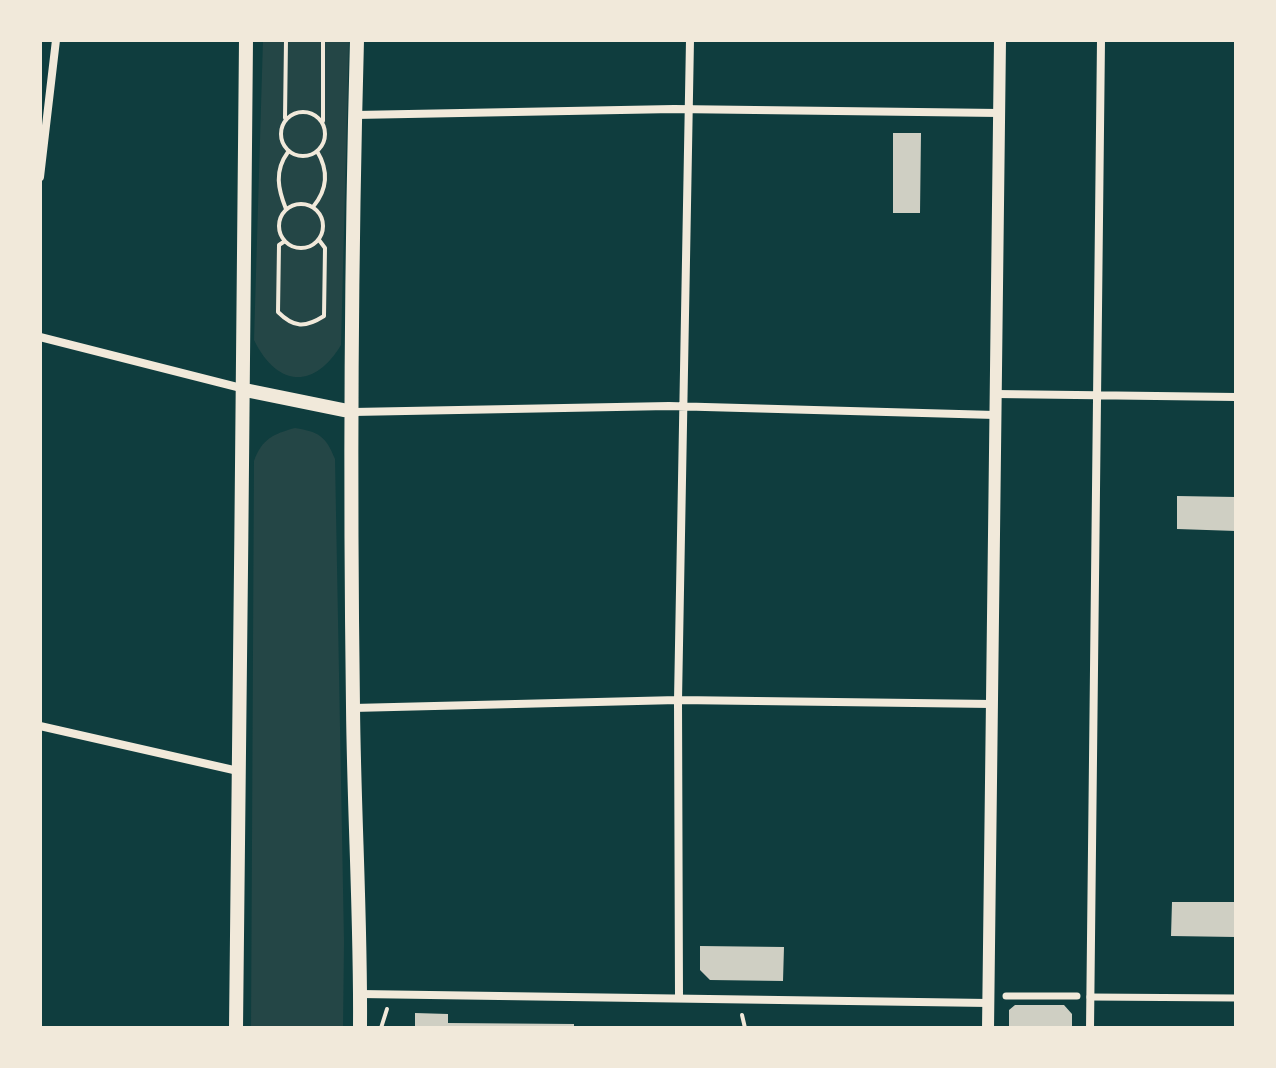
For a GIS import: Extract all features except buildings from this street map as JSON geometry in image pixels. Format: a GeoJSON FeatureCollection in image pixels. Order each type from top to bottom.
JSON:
{"type":"FeatureCollection","features":[{"type":"Feature","properties":{"kind":"main road"},"geometry":{"type":"LineString","coordinates":[[236,1028],[245,390],[246,40]]}},
{"type":"Feature","properties":{"kind":"main road"},"geometry":{"type":"LineString","coordinates":[[357,40],[353,708],[360,1028]]}},
{"type":"Feature","properties":{"kind":"main road"},"geometry":{"type":"LineString","coordinates":[[245,390],[353,412]]}},
{"type":"Feature","properties":{"kind":"street"},"geometry":{"type":"LineString","coordinates":[[40,177],[56,40]]}},
{"type":"Feature","properties":{"kind":"street"},"geometry":{"type":"LineString","coordinates":[[679,998],[678,700],[690,40]]}},
{"type":"Feature","properties":{"kind":"street"},"geometry":{"type":"LineString","coordinates":[[988,1028],[1000,40]]}},
{"type":"Feature","properties":{"kind":"street"},"geometry":{"type":"LineString","coordinates":[[1090,1028],[1101,40]]}},
{"type":"Feature","properties":{"kind":"street"},"geometry":{"type":"LineString","coordinates":[[355,115],[690,109],[999,113]]}},
{"type":"Feature","properties":{"kind":"street"},"geometry":{"type":"LineString","coordinates":[[40,337],[245,390]]}},
{"type":"Feature","properties":{"kind":"street"},"geometry":{"type":"LineString","coordinates":[[996,394],[1236,397]]}},
{"type":"Feature","properties":{"kind":"street"},"geometry":{"type":"LineString","coordinates":[[353,412],[685,406],[995,415]]}},
{"type":"Feature","properties":{"kind":"street"},"geometry":{"type":"LineString","coordinates":[[353,708],[678,700],[992,704]]}},
{"type":"Feature","properties":{"kind":"street"},"geometry":{"type":"LineString","coordinates":[[40,726],[238,771]]}},
{"type":"Feature","properties":{"kind":"street"},"geometry":{"type":"LineString","coordinates":[[360,994],[988,1003]]}},
{"type":"Feature","properties":{"kind":"street"},"geometry":{"type":"LineString","coordinates":[[1006,996],[1077,996]]}},
{"type":"Feature","properties":{"kind":"street"},"geometry":{"type":"LineString","coordinates":[[1090,997],[1236,998]]}},
{"type":"Feature","properties":{"kind":"path"},"geometry":{"type":"LineString","coordinates":[[286,40],[285,119],[281,139],[289,151],[303,156],[317,151],[325,138],[323,40]]}},
{"type":"Feature","properties":{"kind":"path"},"geometry":{"type":"LineString","coordinates":[[285,119],[304,111],[312,113],[323,123]]}},
{"type":"Feature","properties":{"kind":"path"},"geometry":{"type":"LineString","coordinates":[[286,209],[277,180],[283,159],[289,151]]}},
{"type":"Feature","properties":{"kind":"path"},"geometry":{"type":"LineString","coordinates":[[313,207],[325,188],[324,166],[317,151]]}},
{"type":"Feature","properties":{"kind":"path"},"geometry":{"type":"LineString","coordinates":[[298,204],[313,207],[323,218],[323,233],[319,240],[306,248],[291,246],[281,235],[279,221],[286,209],[298,204]]}},
{"type":"Feature","properties":{"kind":"path"},"geometry":{"type":"LineString","coordinates":[[285,241],[279,245],[278,312],[290,324],[301,325],[324,316],[325,248],[319,240]]}},
{"type":"Feature","properties":{"kind":"path"},"geometry":{"type":"LineString","coordinates":[[381,1028],[387,1014]]}},
{"type":"Feature","properties":{"kind":"path"},"geometry":{"type":"LineString","coordinates":[[742,1018],[745,1028]]}},
{"type":"Feature","properties":{"kind":"shaded area"},"geometry":{"type":"Polygon","coordinates":[[[263,40],[349,40],[341,345],[330,360],[308,376],[296,377],[274,367],[254,340],[263,40]]]}},
{"type":"Feature","properties":{"kind":"shaded area"},"geometry":{"type":"Polygon","coordinates":[[[295,428],[321,436],[335,459],[343,1028],[251,1028],[254,461],[269,438],[295,428]]]}}]}
